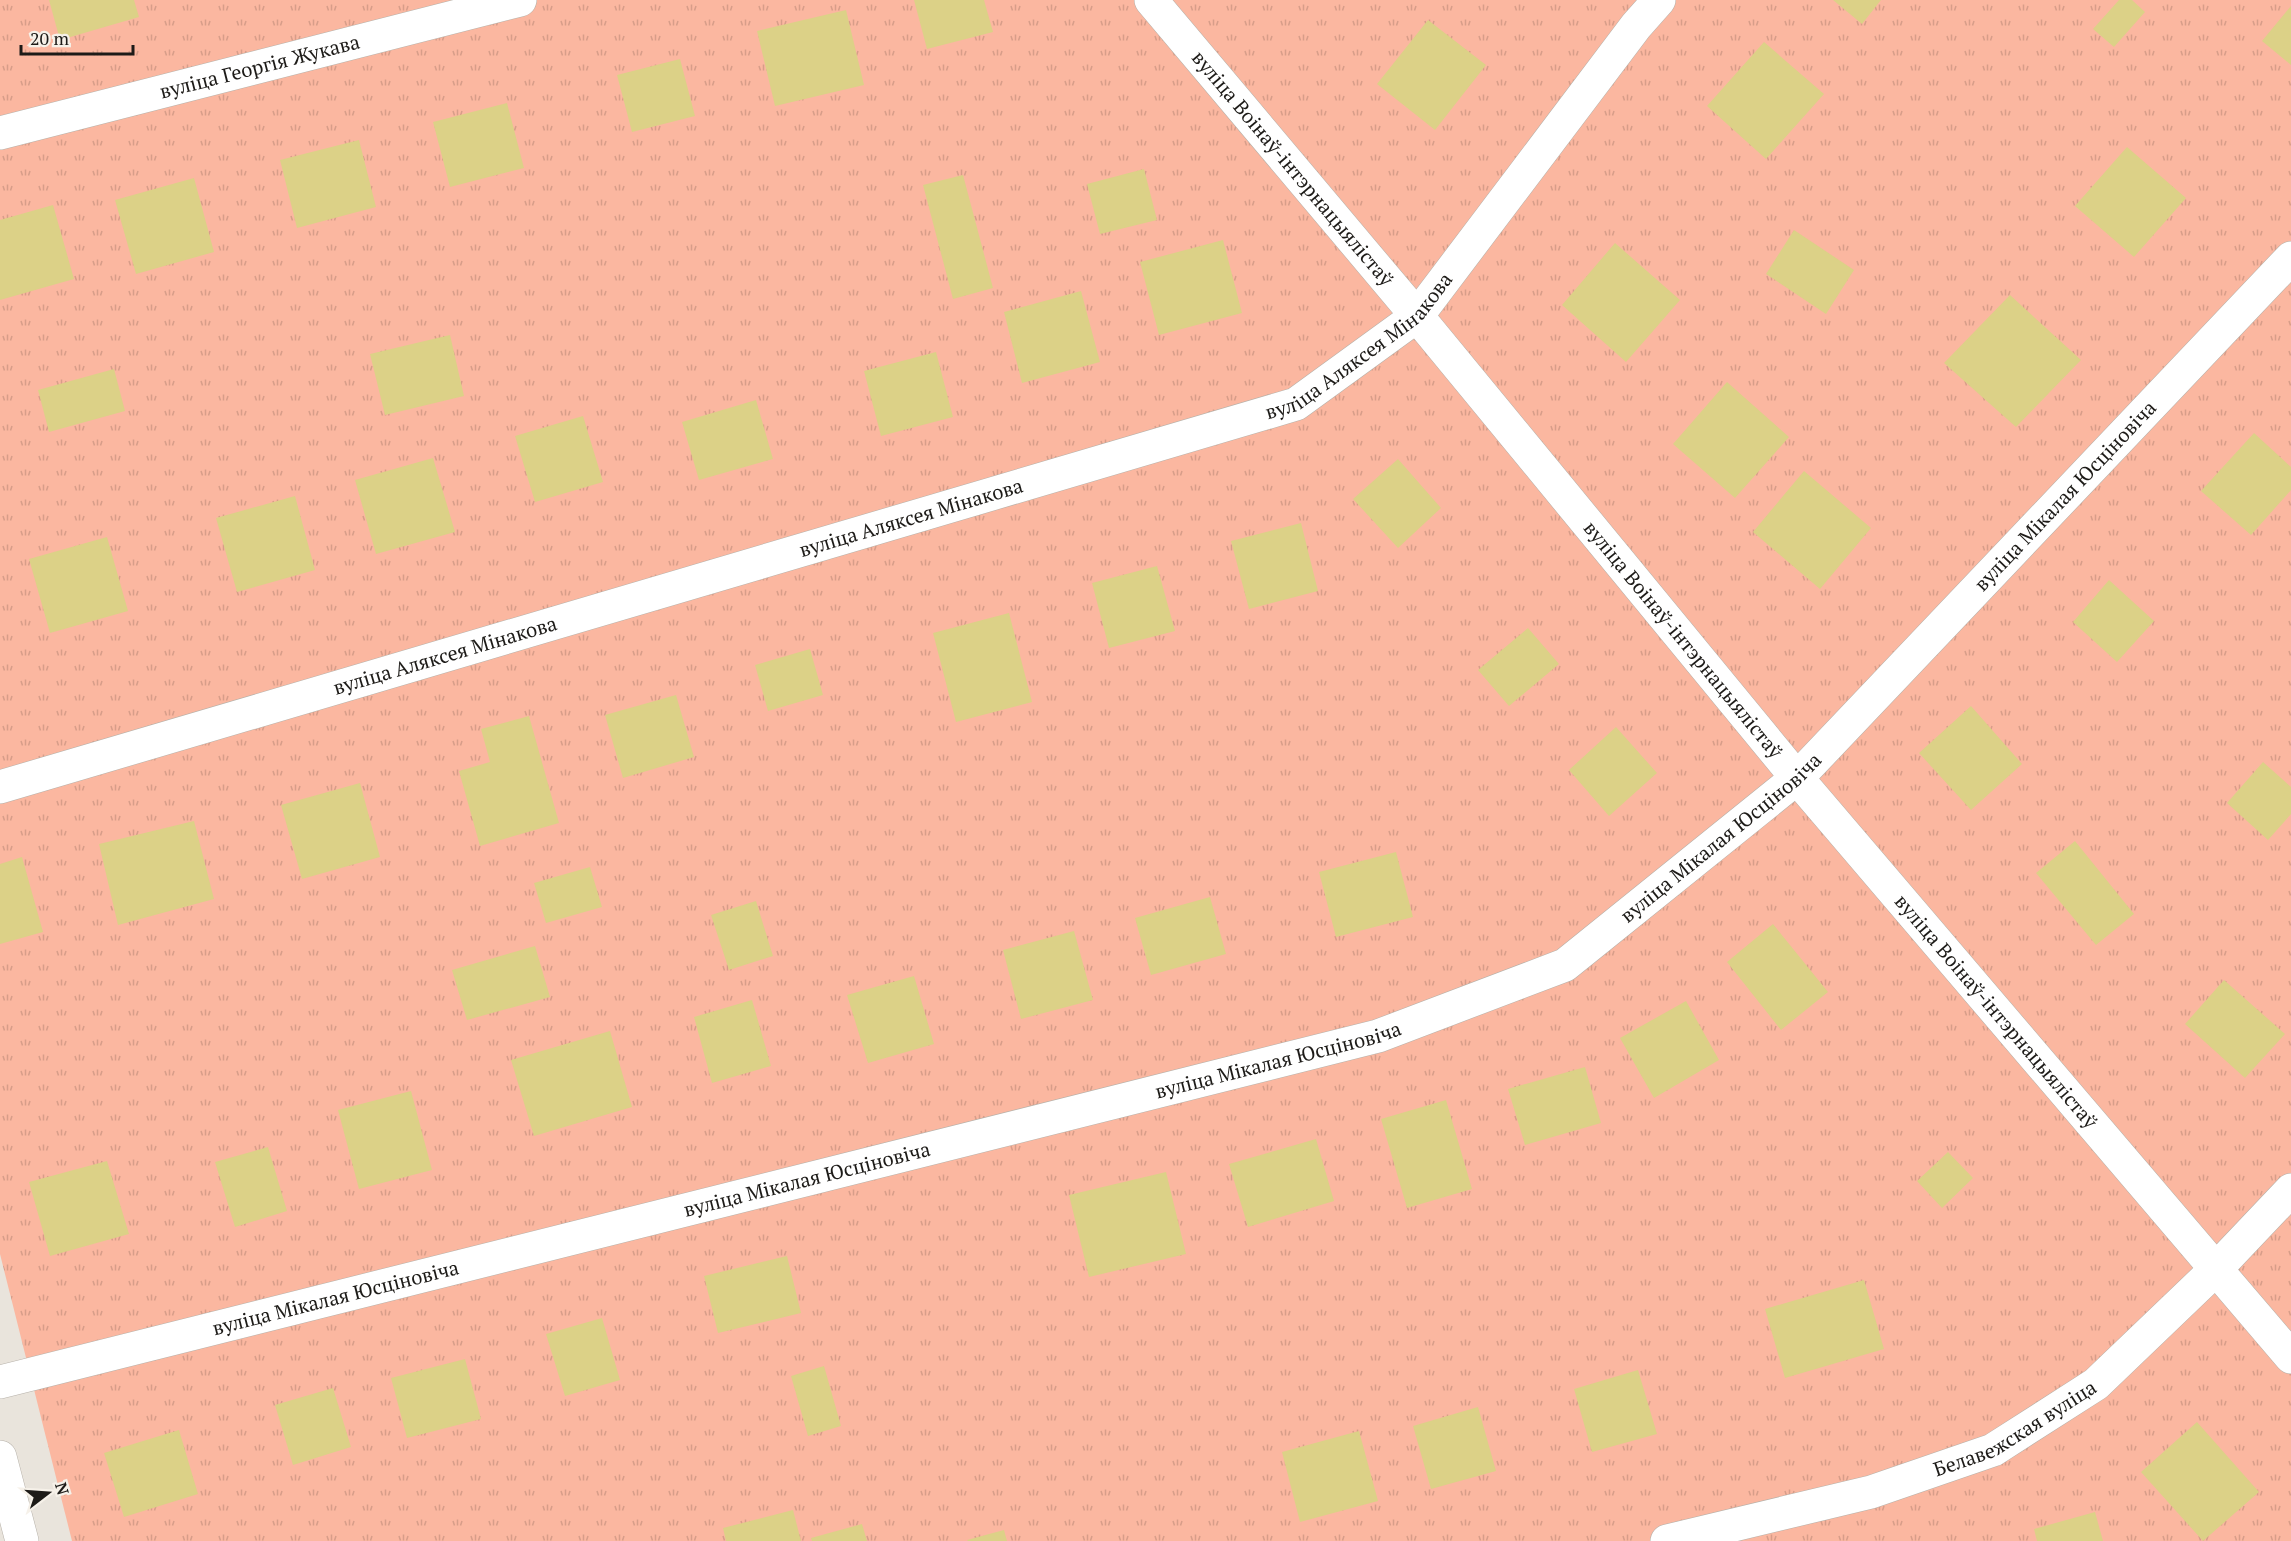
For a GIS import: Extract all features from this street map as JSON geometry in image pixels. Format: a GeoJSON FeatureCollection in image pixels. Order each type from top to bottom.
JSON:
{"type":"FeatureCollection","features":[{"type":"Feature","properties":{"kind":"street","name":"вуліца Георгія Жукава"},"geometry":{"type":"LineString","coordinates":[[0,133],[520,0]]}},
{"type":"Feature","properties":{"kind":"street","name":"вуліца Воінаў-інтэрнацыялістаў"},"geometry":{"type":"LineString","coordinates":[[1151,0],[1417,316],[1797,778],[2291,1357]]}},
{"type":"Feature","properties":{"kind":"street","name":"вуліца Аляксея Мінакова"},"geometry":{"type":"LineString","coordinates":[[0,788],[1296,404],[1417,316],[1636,26],[1659,0]]}},
{"type":"Feature","properties":{"kind":"street","name":"вуліца Мікалая Юсціновіча"},"geometry":{"type":"LineString","coordinates":[[0,1382],[1378,1036],[1565,965],[1797,778],[2291,258]]}},
{"type":"Feature","properties":{"kind":"street","name":"Белавежская вуліца"},"geometry":{"type":"LineString","coordinates":[[1667,1541],[1870,1492],[1993,1450],[2096,1384],[2216,1269],[2291,1190]]}},
{"type":"Feature","properties":{"kind":"street"},"geometry":{"type":"LineString","coordinates":[[0,1457],[22,1541]]}},
{"type":"Feature","properties":{"kind":"green space"},"geometry":{"type":"Polygon","coordinates":[[[0,0],[2291,0],[2291,1541],[72,1541],[0,1254],[0,0]]]}},
{"type":"Feature","properties":{"kind":"building"},"geometry":{"type":"Polygon","coordinates":[[[49,0],[134,0],[139,17],[60,40],[49,0]]]}},
{"type":"Feature","properties":{"kind":"building"},"geometry":{"type":"Polygon","coordinates":[[[914,0],[984,0],[993,32],[927,49],[914,0]]]}},
{"type":"Feature","properties":{"kind":"building"},"geometry":{"type":"Polygon","coordinates":[[[1833,0],[1881,0],[1862,24],[1833,0]]]}},
{"type":"Feature","properties":{"kind":"building"},"geometry":{"type":"Polygon","coordinates":[[[2119,0],[2132,0],[2145,12],[2114,47],[2093,29],[2119,0]]]}},
{"type":"Feature","properties":{"kind":"building"},"geometry":{"type":"Polygon","coordinates":[[[2291,6],[2291,65],[2262,41],[2291,6]]]}},
{"type":"Feature","properties":{"kind":"building"},"geometry":{"type":"Polygon","coordinates":[[[846,10],[864,85],[775,106],[757,31],[846,10]]]}},
{"type":"Feature","properties":{"kind":"building"},"geometry":{"type":"Polygon","coordinates":[[[1428,20],[1486,65],[1435,130],[1377,84],[1428,20]]]}},
{"type":"Feature","properties":{"kind":"building"},"geometry":{"type":"Polygon","coordinates":[[[1764,42],[1824,94],[1766,159],[1707,106],[1764,42]]]}},
{"type":"Feature","properties":{"kind":"building"},"geometry":{"type":"Polygon","coordinates":[[[680,59],[695,116],[632,132],[617,75],[680,59]]]}},
{"type":"Feature","properties":{"kind":"building"},"geometry":{"type":"Polygon","coordinates":[[[507,103],[524,168],[450,187],[433,122],[507,103]]]}},
{"type":"Feature","properties":{"kind":"building"},"geometry":{"type":"Polygon","coordinates":[[[359,140],[376,207],[297,228],[280,160],[359,140]]]}},
{"type":"Feature","properties":{"kind":"building"},"geometry":{"type":"Polygon","coordinates":[[[2127,147],[2186,198],[2134,257],[2075,206],[2127,147]]]}},
{"type":"Feature","properties":{"kind":"building"},"geometry":{"type":"Polygon","coordinates":[[[1144,169],[1157,220],[1100,234],[1087,184],[1144,169]]]}},
{"type":"Feature","properties":{"kind":"building"},"geometry":{"type":"Polygon","coordinates":[[[963,175],[993,288],[953,299],[923,185],[963,175]]]}},
{"type":"Feature","properties":{"kind":"building"},"geometry":{"type":"Polygon","coordinates":[[[194,178],[214,252],[136,274],[115,200],[194,178]]]}},
{"type":"Feature","properties":{"kind":"building"},"geometry":{"type":"Polygon","coordinates":[[[53,205],[74,279],[0,300],[0,220],[53,205]]]}},
{"type":"Feature","properties":{"kind":"building"},"geometry":{"type":"Polygon","coordinates":[[[1794,230],[1854,270],[1826,314],[1766,274],[1794,230]]]}},
{"type":"Feature","properties":{"kind":"building"},"geometry":{"type":"Polygon","coordinates":[[[1223,240],[1242,313],[1159,335],[1140,262],[1223,240]]]}},
{"type":"Feature","properties":{"kind":"building"},"geometry":{"type":"Polygon","coordinates":[[[1615,243],[1680,300],[1626,362],[1562,305],[1615,243]]]}},
{"type":"Feature","properties":{"kind":"building"},"geometry":{"type":"Polygon","coordinates":[[[1081,291],[1100,362],[1022,383],[1004,312],[1081,291]]]}},
{"type":"Feature","properties":{"kind":"building"},"geometry":{"type":"Polygon","coordinates":[[[2010,295],[2081,360],[2016,427],[1944,363],[2010,295]]]}},
{"type":"Feature","properties":{"kind":"building"},"geometry":{"type":"Polygon","coordinates":[[[450,335],[464,396],[385,415],[370,354],[450,335]]]}},
{"type":"Feature","properties":{"kind":"building"},"geometry":{"type":"Polygon","coordinates":[[[936,352],[953,417],[881,436],[864,371],[936,352]]]}},
{"type":"Feature","properties":{"kind":"building"},"geometry":{"type":"Polygon","coordinates":[[[114,369],[125,411],[49,432],[38,390],[114,369]]]}},
{"type":"Feature","properties":{"kind":"building"},"geometry":{"type":"Polygon","coordinates":[[[1727,382],[1789,437],[1735,498],[1673,444],[1727,382]]]}},
{"type":"Feature","properties":{"kind":"building"},"geometry":{"type":"Polygon","coordinates":[[[756,400],[773,459],[699,480],[682,422],[756,400]]]}},
{"type":"Feature","properties":{"kind":"building"},"geometry":{"type":"Polygon","coordinates":[[[583,416],[603,482],[535,502],[515,436],[583,416]]]}},
{"type":"Feature","properties":{"kind":"building"},"geometry":{"type":"Polygon","coordinates":[[[2254,433],[2291,467],[2291,490],[2251,535],[2201,491],[2254,433]]]}},
{"type":"Feature","properties":{"kind":"building"},"geometry":{"type":"Polygon","coordinates":[[[433,458],[455,532],[376,554],[355,480],[433,458]]]}},
{"type":"Feature","properties":{"kind":"building"},"geometry":{"type":"Polygon","coordinates":[[[1398,459],[1441,508],[1398,548],[1353,499],[1398,459]]]}},
{"type":"Feature","properties":{"kind":"building"},"geometry":{"type":"Polygon","coordinates":[[[1804,471],[1871,528],[1820,589],[1753,532],[1804,471]]]}},
{"type":"Feature","properties":{"kind":"building"},"geometry":{"type":"Polygon","coordinates":[[[295,496],[315,570],[237,592],[216,518],[295,496]]]}},
{"type":"Feature","properties":{"kind":"building"},"geometry":{"type":"Polygon","coordinates":[[[1301,523],[1318,591],[1249,609],[1231,541],[1301,523]]]}},
{"type":"Feature","properties":{"kind":"building"},"geometry":{"type":"Polygon","coordinates":[[[107,537],[128,611],[50,633],[29,559],[107,537]]]}},
{"type":"Feature","properties":{"kind":"building"},"geometry":{"type":"Polygon","coordinates":[[[1157,566],[1175,631],[1109,648],[1092,583],[1157,566]]]}},
{"type":"Feature","properties":{"kind":"building"},"geometry":{"type":"Polygon","coordinates":[[[2109,580],[2154,621],[2117,662],[2073,622],[2109,580]]]}},
{"type":"Feature","properties":{"kind":"building"},"geometry":{"type":"Polygon","coordinates":[[[1009,613],[1032,702],[956,722],[933,633],[1009,613]]]}},
{"type":"Feature","properties":{"kind":"building"},"geometry":{"type":"Polygon","coordinates":[[[1528,628],[1559,664],[1509,706],[1478,670],[1528,628]]]}},
{"type":"Feature","properties":{"kind":"building"},"geometry":{"type":"Polygon","coordinates":[[[810,649],[823,695],[768,711],[755,665],[810,649]]]}},
{"type":"Feature","properties":{"kind":"building"},"geometry":{"type":"Polygon","coordinates":[[[676,695],[694,757],[623,778],[605,715],[676,695]]]}},
{"type":"Feature","properties":{"kind":"building"},"geometry":{"type":"Polygon","coordinates":[[[1971,706],[2022,764],[1971,810],[1919,753],[1971,706]]]}},
{"type":"Feature","properties":{"kind":"building"},"geometry":{"type":"Polygon","coordinates":[[[529,716],[559,823],[480,846],[459,771],[490,762],[481,729],[529,716]]]}},
{"type":"Feature","properties":{"kind":"building"},"geometry":{"type":"Polygon","coordinates":[[[1616,727],[1657,773],[1609,816],[1569,770],[1616,727]]]}},
{"type":"Feature","properties":{"kind":"building"},"geometry":{"type":"Polygon","coordinates":[[[2263,762],[2291,787],[2291,814],[2268,840],[2227,803],[2263,762]]]}},
{"type":"Feature","properties":{"kind":"building"},"geometry":{"type":"Polygon","coordinates":[[[360,783],[380,857],[302,879],[281,805],[360,783]]]}},
{"type":"Feature","properties":{"kind":"building"},"geometry":{"type":"Polygon","coordinates":[[[194,821],[214,899],[118,925],[99,844],[194,821]]]}},
{"type":"Feature","properties":{"kind":"building"},"geometry":{"type":"Polygon","coordinates":[[[2075,841],[2134,914],[2096,945],[2036,873],[2075,841]]]}},
{"type":"Feature","properties":{"kind":"building"},"geometry":{"type":"Polygon","coordinates":[[[1396,852],[1413,917],[1336,937],[1319,872],[1396,852]]]}},
{"type":"Feature","properties":{"kind":"building"},"geometry":{"type":"Polygon","coordinates":[[[22,857],[43,932],[0,944],[0,864],[22,857]]]}},
{"type":"Feature","properties":{"kind":"building"},"geometry":{"type":"Polygon","coordinates":[[[590,867],[602,907],[546,923],[534,883],[590,867]]]}},
{"type":"Feature","properties":{"kind":"building"},"geometry":{"type":"Polygon","coordinates":[[[1210,897],[1226,954],[1151,975],[1135,918],[1210,897]]]}},
{"type":"Feature","properties":{"kind":"building"},"geometry":{"type":"Polygon","coordinates":[[[756,901],[773,956],[729,970],[711,915],[756,901]]]}},
{"type":"Feature","properties":{"kind":"building"},"geometry":{"type":"Polygon","coordinates":[[[1773,924],[1828,992],[1781,1030],[1727,962],[1773,924]]]}},
{"type":"Feature","properties":{"kind":"building"},"geometry":{"type":"Polygon","coordinates":[[[1074,931],[1093,1000],[1021,1019],[1003,950],[1074,931]]]}},
{"type":"Feature","properties":{"kind":"building"},"geometry":{"type":"Polygon","coordinates":[[[535,946],[550,997],[467,1020],[452,970],[535,946]]]}},
{"type":"Feature","properties":{"kind":"building"},"geometry":{"type":"Polygon","coordinates":[[[914,976],[934,1044],[868,1063],[847,995],[914,976]]]}},
{"type":"Feature","properties":{"kind":"building"},"geometry":{"type":"Polygon","coordinates":[[[2224,980],[2285,1034],[2245,1078],[2185,1024],[2224,980]]]}},
{"type":"Feature","properties":{"kind":"building"},"geometry":{"type":"Polygon","coordinates":[[[752,1000],[771,1066],[712,1083],[694,1017],[752,1000]]]}},
{"type":"Feature","properties":{"kind":"building"},"geometry":{"type":"Polygon","coordinates":[[[1686,1001],[1719,1060],[1654,1098],[1620,1038],[1686,1001]]]}},
{"type":"Feature","properties":{"kind":"building"},"geometry":{"type":"Polygon","coordinates":[[[610,1031],[632,1107],[534,1136],[511,1060],[610,1031]]]}},
{"type":"Feature","properties":{"kind":"building"},"geometry":{"type":"Polygon","coordinates":[[[1585,1067],[1601,1123],[1525,1145],[1508,1089],[1585,1067]]]}},
{"type":"Feature","properties":{"kind":"building"},"geometry":{"type":"Polygon","coordinates":[[[411,1091],[432,1170],[359,1189],[338,1110],[411,1091]]]}},
{"type":"Feature","properties":{"kind":"building"},"geometry":{"type":"Polygon","coordinates":[[[1446,1100],[1472,1189],[1407,1208],[1381,1119],[1446,1100]]]}},
{"type":"Feature","properties":{"kind":"building"},"geometry":{"type":"Polygon","coordinates":[[[1316,1139],[1334,1201],[1248,1227],[1229,1164],[1316,1139]]]}},
{"type":"Feature","properties":{"kind":"building"},"geometry":{"type":"Polygon","coordinates":[[[268,1147],[287,1211],[235,1227],[215,1162],[268,1147]]]}},
{"type":"Feature","properties":{"kind":"building"},"geometry":{"type":"Polygon","coordinates":[[[1948,1152],[1973,1178],[1942,1208],[1917,1181],[1948,1152]]]}},
{"type":"Feature","properties":{"kind":"building"},"geometry":{"type":"Polygon","coordinates":[[[107,1161],[129,1234],[50,1256],[29,1182],[107,1161]]]}},
{"type":"Feature","properties":{"kind":"building"},"geometry":{"type":"Polygon","coordinates":[[[1166,1172],[1186,1254],[1089,1277],[1069,1195],[1166,1172]]]}},
{"type":"Feature","properties":{"kind":"building"},"geometry":{"type":"Polygon","coordinates":[[[787,1256],[801,1313],[718,1333],[704,1276],[787,1256]]]}},
{"type":"Feature","properties":{"kind":"building"},"geometry":{"type":"Polygon","coordinates":[[[1864,1280],[1884,1349],[1785,1378],[1765,1309],[1864,1280]]]}},
{"type":"Feature","properties":{"kind":"building"},"geometry":{"type":"Polygon","coordinates":[[[602,1318],[620,1380],[565,1396],[546,1334],[602,1318]]]}},
{"type":"Feature","properties":{"kind":"building"},"geometry":{"type":"Polygon","coordinates":[[[465,1359],[481,1419],[407,1438],[391,1378],[465,1359]]]}},
{"type":"Feature","properties":{"kind":"building"},"geometry":{"type":"Polygon","coordinates":[[[824,1366],[841,1426],[808,1436],[791,1376],[824,1366]]]}},
{"type":"Feature","properties":{"kind":"building"},"geometry":{"type":"Polygon","coordinates":[[[1638,1370],[1657,1434],[1592,1452],[1574,1389],[1638,1370]]]}},
{"type":"Feature","properties":{"kind":"building"},"geometry":{"type":"Polygon","coordinates":[[[333,1388],[351,1447],[293,1465],[275,1405],[333,1388]]]}},
{"type":"Feature","properties":{"kind":"building"},"geometry":{"type":"Polygon","coordinates":[[[1478,1407],[1496,1471],[1431,1489],[1413,1426],[1478,1407]]]}},
{"type":"Feature","properties":{"kind":"building"},"geometry":{"type":"Polygon","coordinates":[[[2197,1422],[2259,1492],[2203,1541],[2141,1472],[2197,1422]]]}},
{"type":"Feature","properties":{"kind":"building"},"geometry":{"type":"Polygon","coordinates":[[[179,1430],[198,1494],[124,1517],[104,1453],[179,1430]]]}},
{"type":"Feature","properties":{"kind":"building"},"geometry":{"type":"Polygon","coordinates":[[[1359,1431],[1378,1501],[1300,1522],[1282,1452],[1359,1431]]]}},
{"type":"Feature","properties":{"kind":"building"},"geometry":{"type":"Polygon","coordinates":[[[793,1510],[801,1541],[726,1541],[723,1528],[793,1510]]]}},
{"type":"Feature","properties":{"kind":"building"},"geometry":{"type":"Polygon","coordinates":[[[2095,1512],[2103,1541],[2037,1541],[2034,1529],[2095,1512]]]}},
{"type":"Feature","properties":{"kind":"building"},"geometry":{"type":"Polygon","coordinates":[[[862,1524],[867,1541],[812,1541],[811,1538],[862,1524]]]}},
{"type":"Feature","properties":{"kind":"building"},"geometry":{"type":"Polygon","coordinates":[[[1004,1530],[1007,1541],[967,1540],[1004,1530]]]}}]}
